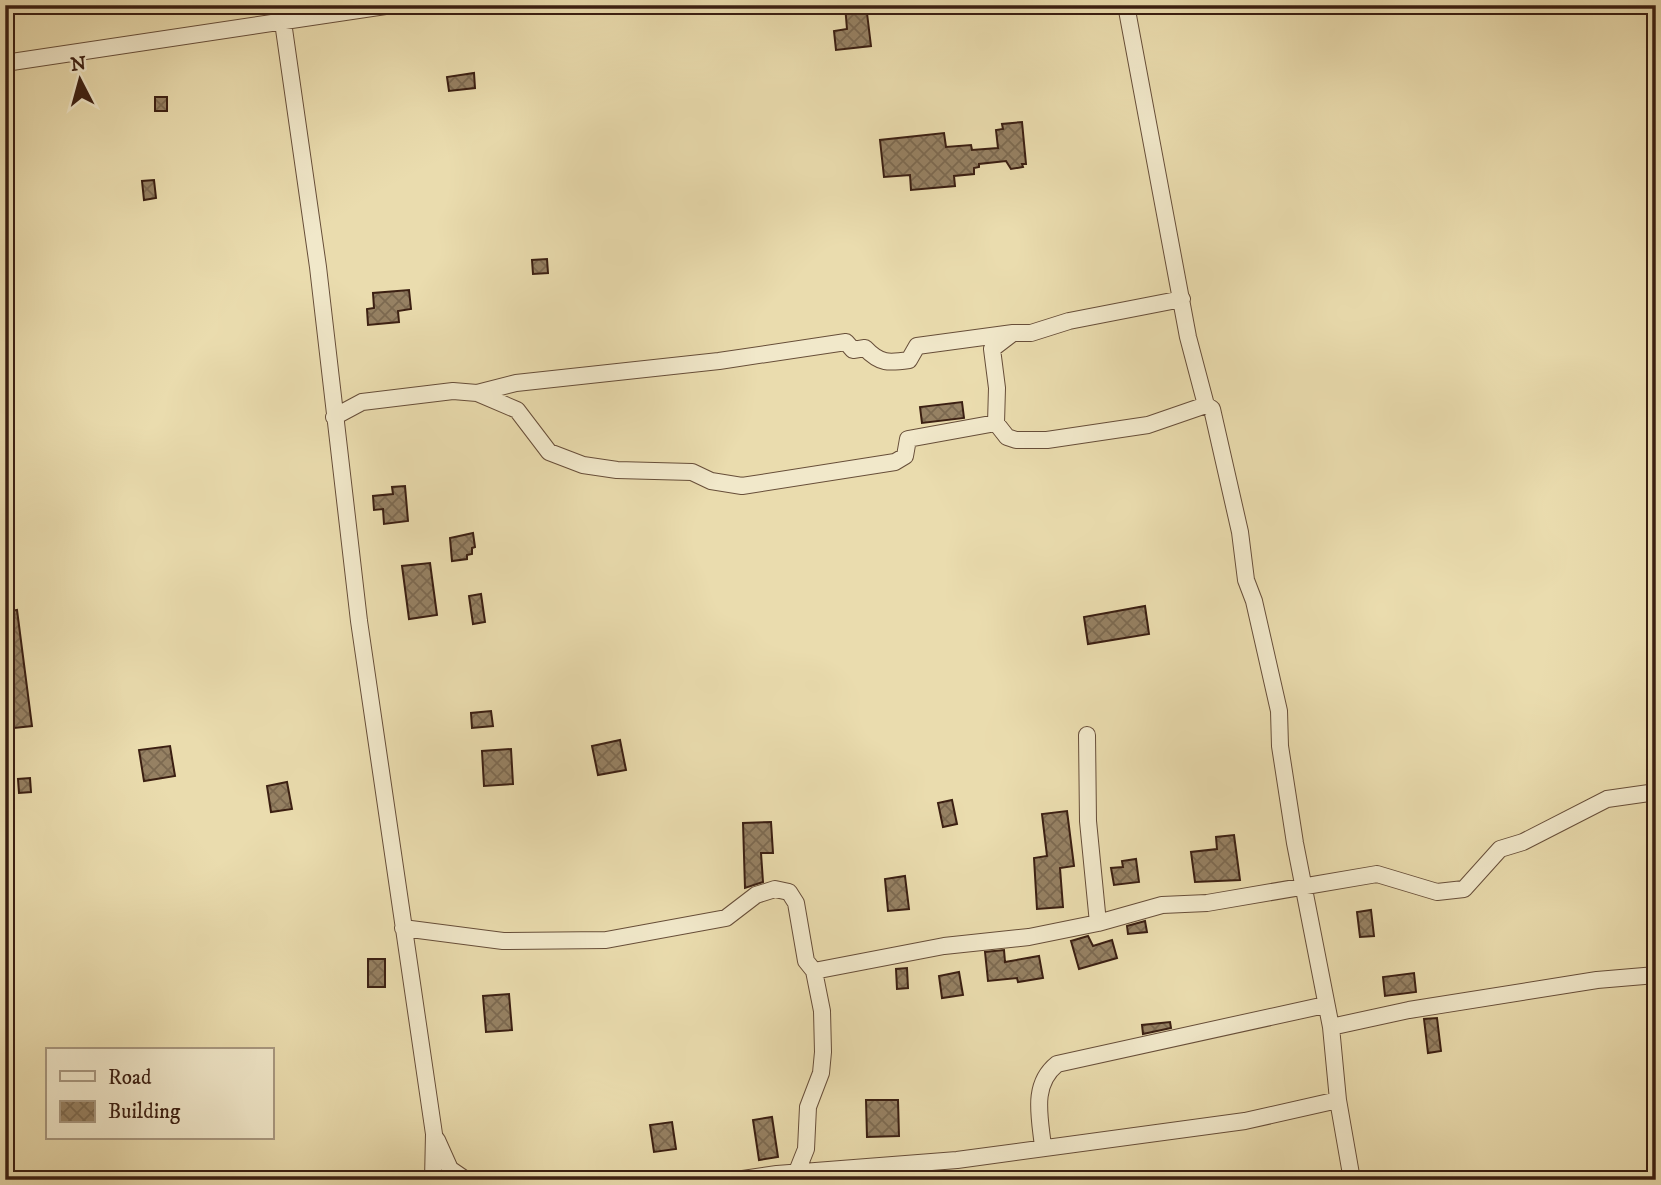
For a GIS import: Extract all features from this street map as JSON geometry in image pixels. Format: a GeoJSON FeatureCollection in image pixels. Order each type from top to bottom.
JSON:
{"type":"FeatureCollection","features":[{"type":"Feature","properties":{"kind":"street"},"geometry":{"type":"LineString","coordinates":[[285,5],[283,22],[318,267],[359,621],[434,1134],[433,1180]]}},
{"type":"Feature","properties":{"kind":"street"},"geometry":{"type":"LineString","coordinates":[[5,63],[392,5]]}},
{"type":"Feature","properties":{"kind":"street"},"geometry":{"type":"LineString","coordinates":[[1126,5],[1195,367],[1206,405],[1212,409],[1233,495],[1245,580],[1254,601],[1279,711],[1280,746],[1303,887],[1331,1027],[1338,1100],[1352,1180]]}},
{"type":"Feature","properties":{"kind":"street"},"geometry":{"type":"LineString","coordinates":[[477,393],[516,383],[719,361],[846,342],[853,350],[865,348],[875,358],[887,363],[909,359],[917,346],[1031,333],[1069,321],[1182,299]]}},
{"type":"Feature","properties":{"kind":"street"},"geometry":{"type":"LineString","coordinates":[[1013,333],[992,349],[997,388],[996,422],[1007,436],[1016,440],[1047,440],[1148,425],[1206,405]]}},
{"type":"Feature","properties":{"kind":"street"},"geometry":{"type":"LineString","coordinates":[[334,417],[362,402],[453,391],[477,393],[517,410],[540,444],[559,457],[583,465],[617,470],[692,472],[711,481],[742,486],[895,462],[905,456],[908,439],[996,422]]}},
{"type":"Feature","properties":{"kind":"street"},"geometry":{"type":"LineString","coordinates":[[1087,735],[1088,821],[1098,923]]}},
{"type":"Feature","properties":{"kind":"street"},"geometry":{"type":"LineString","coordinates":[[814,971],[944,946],[1029,937],[1098,923],[1162,905],[1207,903],[1377,874],[1437,892],[1464,889],[1500,849],[1523,842],[1606,799],[1656,792]]}},
{"type":"Feature","properties":{"kind":"street"},"geometry":{"type":"LineString","coordinates":[[403,928],[503,941],[606,940],[726,918],[756,895],[775,889],[789,892],[796,903],[802,950],[814,971],[822,1011],[821,1073],[808,1107],[806,1149],[796,1174]]}},
{"type":"Feature","properties":{"kind":"street"},"geometry":{"type":"LineString","coordinates":[[1331,1027],[1409,1010],[1597,980],[1656,975]]}},
{"type":"Feature","properties":{"kind":"street"},"geometry":{"type":"LineString","coordinates":[[1043,1147],[1040,1085],[1056,1064],[1325,1005]]}},
{"type":"Feature","properties":{"kind":"street"},"geometry":{"type":"LineString","coordinates":[[736,1180],[957,1160],[1245,1121],[1338,1100]]}},
{"type":"Feature","properties":{"kind":"street"},"geometry":{"type":"LineString","coordinates":[[434,1134],[450,1169],[466,1180]]}},
{"type":"Feature","properties":{"kind":"building"},"geometry":{"type":"Polygon","coordinates":[[[845,5],[866,5],[871,46],[836,50],[834,31],[847,29],[845,5]]]}},
{"type":"Feature","properties":{"kind":"building"},"geometry":{"type":"Polygon","coordinates":[[[474,73],[475,88],[449,91],[447,77],[474,73]]]}},
{"type":"Feature","properties":{"kind":"building"},"geometry":{"type":"Polygon","coordinates":[[[155,97],[167,97],[167,111],[155,111],[155,97]]]}},
{"type":"Feature","properties":{"kind":"building"},"geometry":{"type":"Polygon","coordinates":[[[1022,122],[1026,164],[1022,164],[1023,167],[1011,169],[1006,161],[979,164],[979,167],[974,168],[974,174],[954,176],[955,186],[911,190],[910,175],[884,177],[880,140],[944,133],[946,147],[971,145],[972,150],[998,148],[996,130],[1003,129],[1002,124],[1022,122]]]}},
{"type":"Feature","properties":{"kind":"building"},"geometry":{"type":"Polygon","coordinates":[[[154,180],[156,198],[144,200],[142,181],[154,180]]]}},
{"type":"Feature","properties":{"kind":"building"},"geometry":{"type":"Polygon","coordinates":[[[547,259],[548,273],[533,274],[532,260],[547,259]]]}},
{"type":"Feature","properties":{"kind":"building"},"geometry":{"type":"Polygon","coordinates":[[[409,290],[411,309],[398,311],[399,322],[368,325],[367,309],[374,308],[373,293],[409,290]]]}},
{"type":"Feature","properties":{"kind":"building"},"geometry":{"type":"Polygon","coordinates":[[[962,402],[964,418],[922,423],[920,407],[962,402]]]}},
{"type":"Feature","properties":{"kind":"building"},"geometry":{"type":"Polygon","coordinates":[[[405,486],[408,521],[384,524],[383,509],[374,510],[373,496],[393,494],[392,487],[405,486]]]}},
{"type":"Feature","properties":{"kind":"building"},"geometry":{"type":"Polygon","coordinates":[[[473,533],[475,547],[472,548],[472,554],[467,555],[467,559],[452,561],[450,538],[473,533]]]}},
{"type":"Feature","properties":{"kind":"building"},"geometry":{"type":"Polygon","coordinates":[[[430,563],[437,615],[409,619],[402,566],[430,563]]]}},
{"type":"Feature","properties":{"kind":"building"},"geometry":{"type":"Polygon","coordinates":[[[481,594],[485,622],[473,624],[469,596],[481,594]]]}},
{"type":"Feature","properties":{"kind":"building"},"geometry":{"type":"Polygon","coordinates":[[[1145,606],[1149,634],[1088,644],[1084,617],[1145,606]]]}},
{"type":"Feature","properties":{"kind":"building"},"geometry":{"type":"Polygon","coordinates":[[[17,610],[32,726],[5,729],[5,715],[10,715],[5,675],[5,612],[17,610]]]}},
{"type":"Feature","properties":{"kind":"building"},"geometry":{"type":"Polygon","coordinates":[[[491,711],[493,726],[472,728],[471,713],[491,711]]]}},
{"type":"Feature","properties":{"kind":"building"},"geometry":{"type":"Polygon","coordinates":[[[620,740],[626,770],[598,775],[592,746],[620,740]]]}},
{"type":"Feature","properties":{"kind":"building"},"geometry":{"type":"Polygon","coordinates":[[[170,746],[175,776],[144,781],[139,750],[170,746]]]}},
{"type":"Feature","properties":{"kind":"building"},"geometry":{"type":"Polygon","coordinates":[[[511,749],[513,784],[484,786],[482,751],[511,749]]]}},
{"type":"Feature","properties":{"kind":"building"},"geometry":{"type":"Polygon","coordinates":[[[30,778],[31,792],[19,793],[18,779],[30,778]]]}},
{"type":"Feature","properties":{"kind":"building"},"geometry":{"type":"Polygon","coordinates":[[[287,782],[292,809],[271,812],[267,786],[287,782]]]}},
{"type":"Feature","properties":{"kind":"building"},"geometry":{"type":"Polygon","coordinates":[[[952,800],[957,824],[943,827],[938,803],[952,800]]]}},
{"type":"Feature","properties":{"kind":"building"},"geometry":{"type":"Polygon","coordinates":[[[1067,811],[1074,866],[1060,868],[1063,907],[1037,909],[1034,858],[1047,856],[1042,814],[1067,811]]]}},
{"type":"Feature","properties":{"kind":"building"},"geometry":{"type":"Polygon","coordinates":[[[771,822],[773,853],[761,853],[763,882],[745,888],[743,823],[771,822]]]}},
{"type":"Feature","properties":{"kind":"building"},"geometry":{"type":"Polygon","coordinates":[[[1234,835],[1240,880],[1195,882],[1191,852],[1217,849],[1216,837],[1234,835]]]}},
{"type":"Feature","properties":{"kind":"building"},"geometry":{"type":"Polygon","coordinates":[[[1136,859],[1139,882],[1114,885],[1111,868],[1123,867],[1122,861],[1136,859]]]}},
{"type":"Feature","properties":{"kind":"building"},"geometry":{"type":"Polygon","coordinates":[[[905,876],[909,909],[888,911],[885,879],[905,876]]]}},
{"type":"Feature","properties":{"kind":"building"},"geometry":{"type":"Polygon","coordinates":[[[1371,910],[1374,936],[1360,937],[1357,912],[1371,910]]]}},
{"type":"Feature","properties":{"kind":"building"},"geometry":{"type":"Polygon","coordinates":[[[1145,921],[1147,932],[1128,934],[1127,926],[1145,921]]]}},
{"type":"Feature","properties":{"kind":"building"},"geometry":{"type":"Polygon","coordinates":[[[1088,936],[1093,946],[1112,940],[1117,958],[1079,969],[1071,941],[1088,936]]]}},
{"type":"Feature","properties":{"kind":"building"},"geometry":{"type":"Polygon","coordinates":[[[1004,950],[1005,962],[1039,956],[1043,978],[1018,982],[1017,978],[988,981],[985,952],[1004,950]]]}},
{"type":"Feature","properties":{"kind":"building"},"geometry":{"type":"Polygon","coordinates":[[[368,959],[385,959],[385,987],[368,987],[368,959]]]}},
{"type":"Feature","properties":{"kind":"building"},"geometry":{"type":"Polygon","coordinates":[[[907,968],[908,988],[897,989],[896,969],[907,968]]]}},
{"type":"Feature","properties":{"kind":"building"},"geometry":{"type":"Polygon","coordinates":[[[959,972],[963,995],[942,998],[939,976],[959,972]]]}},
{"type":"Feature","properties":{"kind":"building"},"geometry":{"type":"Polygon","coordinates":[[[1414,973],[1416,992],[1385,996],[1383,977],[1414,973]]]}},
{"type":"Feature","properties":{"kind":"building"},"geometry":{"type":"Polygon","coordinates":[[[509,994],[512,1030],[486,1032],[483,996],[509,994]]]}},
{"type":"Feature","properties":{"kind":"building"},"geometry":{"type":"Polygon","coordinates":[[[1437,1018],[1441,1051],[1428,1053],[1424,1019],[1437,1018]]]}},
{"type":"Feature","properties":{"kind":"building"},"geometry":{"type":"Polygon","coordinates":[[[1170,1022],[1171,1028],[1143,1034],[1142,1025],[1170,1022]]]}},
{"type":"Feature","properties":{"kind":"building"},"geometry":{"type":"Polygon","coordinates":[[[866,1100],[898,1100],[899,1136],[867,1137],[866,1100]]]}},
{"type":"Feature","properties":{"kind":"building"},"geometry":{"type":"Polygon","coordinates":[[[772,1117],[778,1157],[759,1160],[753,1120],[772,1117]]]}},
{"type":"Feature","properties":{"kind":"building"},"geometry":{"type":"Polygon","coordinates":[[[672,1122],[676,1149],[654,1152],[650,1125],[672,1122]]]}}]}
